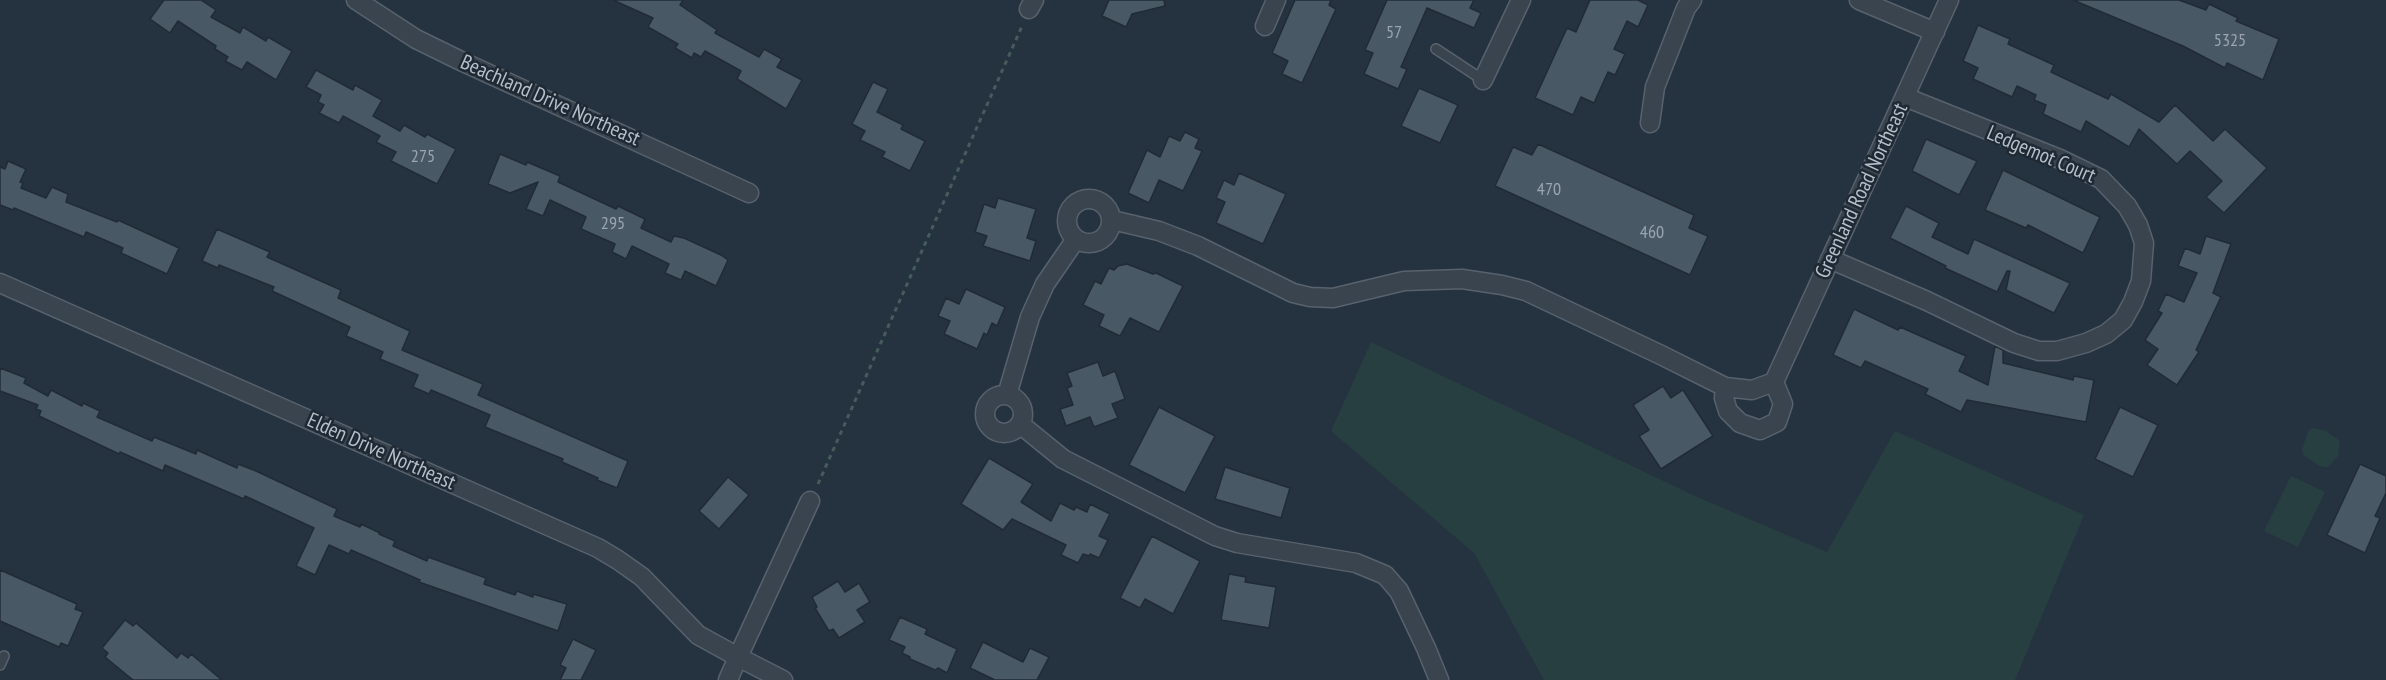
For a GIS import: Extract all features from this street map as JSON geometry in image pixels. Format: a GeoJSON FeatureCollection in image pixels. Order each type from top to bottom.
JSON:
{"type":"FeatureCollection","features":[{"type":"Feature","properties":{"kind":"street","name":"Beachland Drive Northeast"},"geometry":{"type":"LineString","coordinates":[[356,0],[417,39],[463,62],[749,193]]}},
{"type":"Feature","properties":{"kind":"street"},"geometry":{"type":"LineString","coordinates":[[1265,26],[1276,0]]}},
{"type":"Feature","properties":{"kind":"street"},"geometry":{"type":"LineString","coordinates":[[1484,80],[1521,0]]}},
{"type":"Feature","properties":{"kind":"street"},"geometry":{"type":"LineString","coordinates":[[1650,123],[1655,87],[1686,9],[1692,0]]}},
{"type":"Feature","properties":{"kind":"street"},"geometry":{"type":"LineString","coordinates":[[1859,0],[1935,32]]}},
{"type":"Feature","properties":{"kind":"street","name":"Greenland Road Northeast"},"geometry":{"type":"LineString","coordinates":[[1774,382],[1949,0]]}},
{"type":"Feature","properties":{"kind":"street","name":"Ledgemot Court"},"geometry":{"type":"LineString","coordinates":[[1830,259],[1927,301],[2014,343],[2039,351],[2056,351],[2086,343],[2106,334],[2123,320],[2133,302],[2141,281],[2144,243],[2138,225],[2127,206],[2101,179],[2060,159],[1905,97]]}},
{"type":"Feature","properties":{"kind":"street"},"geometry":{"type":"LineString","coordinates":[[1091,198],[1106,205],[1112,220],[1106,236],[1100,241],[1083,242],[1076,239],[1067,225],[1067,217],[1075,203],[1091,198]]}},
{"type":"Feature","properties":{"kind":"street"},"geometry":{"type":"LineString","coordinates":[[1112,220],[1159,231],[1198,246],[1293,293],[1310,297],[1333,298],[1404,281],[1450,280],[1502,285],[1526,291],[1725,387],[1752,390],[1774,382],[1783,404],[1777,422],[1760,430],[1740,423],[1728,411],[1724,398],[1725,387]]}},
{"type":"Feature","properties":{"kind":"street"},"geometry":{"type":"LineString","coordinates":[[1007,395],[1030,317],[1044,284],[1076,239]]}},
{"type":"Feature","properties":{"kind":"street","name":"Elden Drive Northeast"},"geometry":{"type":"LineString","coordinates":[[0,283],[598,548],[642,577],[698,635],[783,680]]}},
{"type":"Feature","properties":{"kind":"street"},"geometry":{"type":"LineString","coordinates":[[1007,395],[1020,403],[1023,410],[1020,424],[1009,433],[1001,433],[989,425],[985,411],[993,398],[1007,395]]}},
{"type":"Feature","properties":{"kind":"street"},"geometry":{"type":"LineString","coordinates":[[1020,424],[1063,459],[1215,536],[1237,543],[1356,562],[1385,575],[1399,591],[1439,680]]}},
{"type":"Feature","properties":{"kind":"street"},"geometry":{"type":"LineString","coordinates":[[728,680],[810,501]]}},
{"type":"Feature","properties":{"kind":"lane"},"geometry":{"type":"LineString","coordinates":[[1436,49],[1484,80]]}},
{"type":"Feature","properties":{"kind":"path"},"geometry":{"type":"LineString","coordinates":[[810,501],[1032,5]]}},
{"type":"Feature","properties":{"kind":"green space"},"geometry":{"type":"Polygon","coordinates":[[[1371,342],[1695,496],[1827,552],[1895,431],[2084,515],[2015,680],[1544,680],[1474,553],[1331,431],[1371,342]]]}},
{"type":"Feature","properties":{"kind":"green space"},"geometry":{"type":"Polygon","coordinates":[[[2313,428],[2326,431],[2340,441],[2338,456],[2328,467],[2320,466],[2303,455],[2302,450],[2308,431],[2313,428]]]}},
{"type":"Feature","properties":{"kind":"green space"},"geometry":{"type":"Polygon","coordinates":[[[2291,476],[2325,492],[2298,547],[2264,531],[2291,476]]]}},
{"type":"Feature","properties":{"kind":"building"},"geometry":{"type":"Polygon","coordinates":[[[164,0],[201,0],[216,10],[211,17],[240,33],[243,27],[266,41],[268,37],[292,51],[276,80],[247,62],[242,70],[225,61],[228,57],[215,49],[216,46],[178,21],[170,33],[150,19],[164,0]]]}},
{"type":"Feature","properties":{"kind":"building"},"geometry":{"type":"Polygon","coordinates":[[[613,0],[683,0],[680,5],[717,30],[715,33],[759,57],[764,49],[782,59],[777,67],[802,80],[786,109],[737,79],[741,71],[705,51],[701,57],[694,53],[692,58],[675,48],[678,44],[648,27],[653,18],[613,0]]]}},
{"type":"Feature","properties":{"kind":"building"},"geometry":{"type":"Polygon","coordinates":[[[1109,0],[1164,0],[1165,6],[1132,14],[1126,27],[1102,16],[1109,0]]]}},
{"type":"Feature","properties":{"kind":"building"},"geometry":{"type":"Polygon","coordinates":[[[1295,0],[1331,0],[1329,5],[1336,9],[1302,83],[1282,74],[1288,61],[1272,53],[1295,0]]]}},
{"type":"Feature","properties":{"kind":"building"},"geometry":{"type":"Polygon","coordinates":[[[1387,0],[1474,0],[1470,8],[1481,13],[1474,28],[1427,8],[1401,67],[1407,69],[1398,89],[1364,74],[1373,53],[1365,50],[1387,0]]]}},
{"type":"Feature","properties":{"kind":"building"},"geometry":{"type":"Polygon","coordinates":[[[1590,0],[1638,0],[1648,5],[1638,27],[1627,21],[1614,49],[1625,54],[1615,75],[1608,72],[1594,103],[1581,97],[1573,115],[1535,98],[1567,28],[1576,32],[1590,0]]]}},
{"type":"Feature","properties":{"kind":"building"},"geometry":{"type":"Polygon","coordinates":[[[2073,0],[2179,0],[2206,10],[2209,4],[2238,18],[2236,21],[2279,39],[2263,80],[2227,63],[2225,68],[2183,46],[2073,0]]]}},
{"type":"Feature","properties":{"kind":"building"},"geometry":{"type":"Polygon","coordinates":[[[1978,25],[2010,39],[2008,44],[2054,65],[2051,72],[2108,99],[2111,94],[2159,122],[2175,105],[2213,141],[2225,129],[2267,168],[2224,213],[2206,197],[2222,181],[2190,151],[2177,164],[2139,129],[2129,147],[2086,121],[2081,132],[2043,114],[2046,105],[2034,100],[2036,95],[2017,86],[2012,97],[1973,79],[1978,68],[1963,61],[1978,25]]]}},
{"type":"Feature","properties":{"kind":"building"},"geometry":{"type":"Polygon","coordinates":[[[316,70],[353,90],[355,85],[382,100],[373,116],[400,131],[404,125],[425,137],[427,134],[456,149],[437,184],[391,161],[396,152],[376,142],[380,136],[343,116],[339,123],[319,113],[324,105],[318,102],[321,95],[306,87],[316,70]]]}},
{"type":"Feature","properties":{"kind":"building"},"geometry":{"type":"Polygon","coordinates":[[[873,82],[888,89],[877,112],[903,125],[901,129],[925,141],[910,171],[882,157],[885,152],[860,140],[865,131],[852,124],[873,82]]]}},
{"type":"Feature","properties":{"kind":"building"},"geometry":{"type":"Polygon","coordinates":[[[1419,88],[1458,105],[1440,143],[1401,126],[1419,88]]]}},
{"type":"Feature","properties":{"kind":"building"},"geometry":{"type":"Polygon","coordinates":[[[1185,132],[1199,139],[1195,148],[1202,151],[1183,191],[1159,180],[1149,203],[1128,193],[1147,150],[1160,157],[1169,136],[1180,141],[1185,132]]]}},
{"type":"Feature","properties":{"kind":"building"},"geometry":{"type":"Polygon","coordinates":[[[1926,139],[1977,161],[1959,195],[1912,171],[1926,139]]]}},
{"type":"Feature","properties":{"kind":"building"},"geometry":{"type":"Polygon","coordinates":[[[1538,144],[1694,215],[1689,228],[1708,236],[1690,275],[1495,186],[1513,147],[1532,155],[1538,144]]]}},
{"type":"Feature","properties":{"kind":"building"},"geometry":{"type":"Polygon","coordinates":[[[500,154],[560,176],[558,182],[616,209],[618,206],[645,219],[641,228],[671,242],[674,236],[684,238],[721,255],[728,260],[716,286],[685,271],[681,280],[665,273],[669,264],[632,246],[626,259],[612,252],[615,244],[581,229],[586,217],[550,200],[543,216],[526,209],[538,182],[510,193],[488,184],[500,154]]]}},
{"type":"Feature","properties":{"kind":"building"},"geometry":{"type":"Polygon","coordinates":[[[8,161],[26,169],[20,182],[23,183],[21,188],[46,198],[52,187],[68,194],[66,202],[117,222],[118,220],[179,248],[167,274],[121,253],[123,248],[86,232],[84,237],[14,208],[13,210],[0,205],[0,167],[5,169],[8,161]]]}},
{"type":"Feature","properties":{"kind":"building"},"geometry":{"type":"Polygon","coordinates":[[[2003,170],[2100,217],[2083,253],[2028,225],[2026,228],[1985,210],[2003,170]]]}},
{"type":"Feature","properties":{"kind":"building"},"geometry":{"type":"Polygon","coordinates":[[[1239,173],[1286,194],[1263,244],[1216,223],[1225,202],[1216,198],[1224,180],[1234,185],[1239,173]]]}},
{"type":"Feature","properties":{"kind":"building"},"geometry":{"type":"Polygon","coordinates":[[[998,198],[1036,209],[1027,238],[1036,241],[1030,261],[983,246],[987,236],[975,232],[984,204],[995,208],[998,198]]]}},
{"type":"Feature","properties":{"kind":"building"},"geometry":{"type":"Polygon","coordinates":[[[1906,206],[1939,223],[1932,237],[1968,254],[1974,239],[2070,283],[2054,313],[2006,290],[2010,271],[2007,271],[1997,292],[1945,268],[1946,266],[1890,238],[1906,206]]]}},
{"type":"Feature","properties":{"kind":"building"},"geometry":{"type":"Polygon","coordinates":[[[217,229],[270,252],[267,257],[341,290],[338,298],[410,331],[402,350],[483,384],[478,395],[628,461],[617,488],[562,462],[563,459],[485,427],[490,415],[431,390],[429,394],[413,387],[418,375],[380,359],[383,352],[346,336],[350,327],[272,291],[274,287],[219,265],[218,268],[202,261],[217,229]]]}},
{"type":"Feature","properties":{"kind":"building"},"geometry":{"type":"Polygon","coordinates":[[[2206,236],[2231,244],[2213,293],[2221,297],[2196,350],[2199,352],[2177,385],[2147,365],[2158,349],[2145,340],[2162,313],[2158,311],[2166,294],[2184,302],[2197,273],[2178,266],[2185,248],[2200,254],[2206,236]]]}},
{"type":"Feature","properties":{"kind":"building"},"geometry":{"type":"Polygon","coordinates":[[[1127,264],[1153,274],[1156,273],[1183,286],[1159,332],[1130,318],[1120,336],[1099,326],[1104,315],[1083,305],[1095,281],[1101,284],[1109,268],[1114,270],[1118,266],[1127,264]]]}},
{"type":"Feature","properties":{"kind":"building"},"geometry":{"type":"Polygon","coordinates":[[[966,289],[1005,307],[997,326],[992,323],[987,335],[984,333],[977,349],[944,334],[950,321],[938,316],[946,298],[959,304],[966,289]]]}},
{"type":"Feature","properties":{"kind":"building"},"geometry":{"type":"Polygon","coordinates":[[[1854,309],[1898,330],[1900,327],[1966,356],[1959,371],[1988,385],[1995,346],[2003,350],[2003,363],[2073,380],[2074,376],[2094,380],[2086,422],[1967,400],[1961,412],[1925,394],[1928,389],[1865,361],[1861,368],[1833,355],[1854,309]]]}},
{"type":"Feature","properties":{"kind":"building"},"geometry":{"type":"Polygon","coordinates":[[[1098,362],[1103,376],[1115,371],[1125,399],[1112,404],[1118,418],[1094,427],[1090,417],[1066,426],[1060,409],[1073,405],[1067,388],[1072,386],[1067,373],[1098,362]]]}},
{"type":"Feature","properties":{"kind":"building"},"geometry":{"type":"Polygon","coordinates":[[[0,368],[26,378],[24,383],[48,396],[51,390],[82,406],[83,403],[100,411],[97,417],[152,441],[154,437],[196,454],[197,450],[237,468],[238,464],[256,471],[337,509],[334,516],[360,527],[361,524],[380,533],[395,541],[393,546],[427,561],[428,557],[486,578],[484,584],[515,595],[517,591],[567,604],[558,631],[419,582],[420,580],[351,550],[349,554],[329,545],[315,575],[296,566],[314,528],[245,496],[244,499],[165,465],[163,471],[120,452],[119,454],[39,416],[41,411],[36,409],[38,405],[0,391],[0,368]]]}},
{"type":"Feature","properties":{"kind":"building"},"geometry":{"type":"Polygon","coordinates":[[[1663,386],[1671,398],[1683,390],[1713,436],[1661,469],[1639,436],[1649,430],[1633,405],[1663,386]]]}},
{"type":"Feature","properties":{"kind":"building"},"geometry":{"type":"Polygon","coordinates":[[[1159,407],[1215,436],[1185,493],[1129,465],[1159,407]]]}},
{"type":"Feature","properties":{"kind":"building"},"geometry":{"type":"Polygon","coordinates":[[[2120,407],[2158,425],[2133,477],[2095,459],[2120,407]]]}},
{"type":"Feature","properties":{"kind":"building"},"geometry":{"type":"Polygon","coordinates":[[[989,458],[1033,484],[1021,502],[1051,521],[1060,503],[1074,510],[1076,507],[1087,512],[1090,504],[1110,514],[1099,536],[1108,540],[1099,558],[1083,554],[1078,563],[1061,555],[1066,545],[1012,519],[1003,530],[961,504],[989,458]]]}},
{"type":"Feature","properties":{"kind":"building"},"geometry":{"type":"Polygon","coordinates":[[[2360,464],[2386,476],[2386,493],[2375,516],[2380,518],[2365,553],[2327,535],[2360,464]]]}},
{"type":"Feature","properties":{"kind":"building"},"geometry":{"type":"Polygon","coordinates":[[[1225,467],[1290,488],[1281,518],[1215,499],[1225,467]]]}},
{"type":"Feature","properties":{"kind":"building"},"geometry":{"type":"Polygon","coordinates":[[[728,477],[749,495],[719,529],[699,511],[728,477]]]}},
{"type":"Feature","properties":{"kind":"building"},"geometry":{"type":"Polygon","coordinates":[[[1152,536],[1200,561],[1173,614],[1145,599],[1140,608],[1120,598],[1152,536]]]}},
{"type":"Feature","properties":{"kind":"building"},"geometry":{"type":"Polygon","coordinates":[[[0,570],[77,604],[75,609],[83,612],[68,646],[61,643],[59,647],[0,621],[0,570]]]}},
{"type":"Feature","properties":{"kind":"building"},"geometry":{"type":"Polygon","coordinates":[[[1229,574],[1246,577],[1245,582],[1276,587],[1269,628],[1221,620],[1229,574]]]}},
{"type":"Feature","properties":{"kind":"building"},"geometry":{"type":"Polygon","coordinates":[[[838,581],[845,592],[859,583],[870,602],[857,610],[865,622],[839,638],[833,629],[829,631],[815,608],[817,607],[812,597],[838,581]]]}},
{"type":"Feature","properties":{"kind":"building"},"geometry":{"type":"Polygon","coordinates":[[[900,617],[927,629],[925,634],[957,649],[947,673],[910,659],[902,653],[905,647],[889,640],[900,617]]]}},
{"type":"Feature","properties":{"kind":"building"},"geometry":{"type":"Polygon","coordinates":[[[125,620],[133,626],[136,623],[177,658],[181,653],[188,658],[191,654],[222,680],[133,680],[105,657],[108,653],[102,648],[125,620]]]}},
{"type":"Feature","properties":{"kind":"building"},"geometry":{"type":"Polygon","coordinates":[[[573,639],[596,650],[581,680],[560,680],[566,668],[560,665],[573,639]]]}},
{"type":"Feature","properties":{"kind":"building"},"geometry":{"type":"Polygon","coordinates":[[[983,642],[1023,662],[1030,648],[1049,657],[1037,680],[995,680],[970,668],[983,642]]]}}]}
